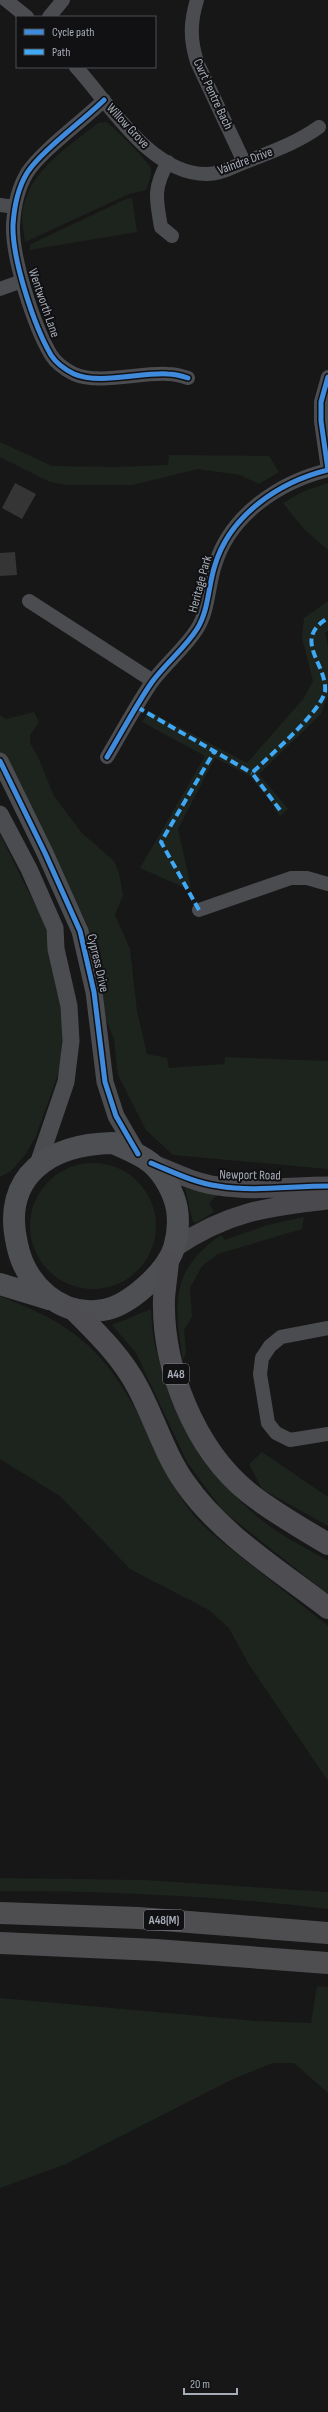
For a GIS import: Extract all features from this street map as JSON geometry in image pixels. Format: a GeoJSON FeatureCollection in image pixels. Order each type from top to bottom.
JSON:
{"type":"FeatureCollection","features":[{"type":"Feature","properties":{"kind":"highway","name":"A48"},"geometry":{"type":"LineString","coordinates":[[171,1255],[164,1298],[168,1343],[184,1398],[200,1433],[222,1465],[248,1492],[282,1516],[328,1544]]}},
{"type":"Feature","properties":{"kind":"highway"},"geometry":{"type":"LineString","coordinates":[[73,1309],[102,1338],[121,1361],[137,1386],[184,1482],[210,1514],[328,1608]]}},
{"type":"Feature","properties":{"kind":"highway","name":"A48(M)"},"geometry":{"type":"LineString","coordinates":[[0,1913],[138,1918],[328,1933]]}},
{"type":"Feature","properties":{"kind":"highway","name":"A48(M)"},"geometry":{"type":"LineString","coordinates":[[0,1943],[156,1950],[328,1963]]}},
{"type":"Feature","properties":{"kind":"main road"},"geometry":{"type":"LineString","coordinates":[[50,1299],[34,1284],[18,1249],[14,1221],[15,1204],[10,1194],[38,1164],[66,1150],[98,1143],[113,1143],[144,1159],[168,1184],[176,1201],[179,1224],[171,1255]]}},
{"type":"Feature","properties":{"kind":"main road","name":"Newport Road"},"geometry":{"type":"LineString","coordinates":[[144,1159],[201,1183],[218,1186],[243,1188],[328,1186]]}},
{"type":"Feature","properties":{"kind":"main road"},"geometry":{"type":"LineString","coordinates":[[0,1284],[50,1299],[73,1309],[92,1311],[115,1306],[146,1285],[171,1255],[202,1230],[243,1213],[279,1205],[328,1200]]}},
{"type":"Feature","properties":{"kind":"street"},"geometry":{"type":"LineString","coordinates":[[6,0],[26,16]]}},
{"type":"Feature","properties":{"kind":"street"},"geometry":{"type":"LineString","coordinates":[[50,16],[63,0]]}},
{"type":"Feature","properties":{"kind":"street","name":"Cwrt Pentre Bach"},"geometry":{"type":"LineString","coordinates":[[197,0],[190,29],[192,48],[197,62],[244,162]]}},
{"type":"Feature","properties":{"kind":"street","name":"Willow Grove"},"geometry":{"type":"LineString","coordinates":[[77,68],[139,140],[168,162]]}},
{"type":"Feature","properties":{"kind":"street","name":"Wentworth Lane"},"geometry":{"type":"LineString","coordinates":[[104,100],[31,169],[20,189],[15,207],[13,227],[22,281],[43,339],[52,356],[62,366],[76,374],[91,377],[168,374],[188,378]]}},
{"type":"Feature","properties":{"kind":"street","name":"Vaindre Drive"},"geometry":{"type":"LineString","coordinates":[[168,162],[182,170],[208,174],[219,172],[301,140],[319,127]]}},
{"type":"Feature","properties":{"kind":"street"},"geometry":{"type":"LineString","coordinates":[[168,162],[157,184],[155,194],[161,227],[172,236]]}},
{"type":"Feature","properties":{"kind":"street"},"geometry":{"type":"LineString","coordinates":[[0,204],[15,207]]}},
{"type":"Feature","properties":{"kind":"street"},"geometry":{"type":"LineString","coordinates":[[0,289],[22,281]]}},
{"type":"Feature","properties":{"kind":"street","name":"Heritage Park"},"geometry":{"type":"LineString","coordinates":[[107,757],[153,681],[198,628],[204,614],[214,565],[229,534],[259,502],[273,493],[309,476],[328,470],[320,421],[321,402],[328,377]]}},
{"type":"Feature","properties":{"kind":"street"},"geometry":{"type":"LineString","coordinates":[[29,601],[153,681]]}},
{"type":"Feature","properties":{"kind":"street","name":"Cypress Drive"},"geometry":{"type":"LineString","coordinates":[[0,761],[45,853],[80,931],[94,992],[105,1082],[116,1116],[144,1159]]}},
{"type":"Feature","properties":{"kind":"street"},"geometry":{"type":"LineString","coordinates":[[0,814],[29,869],[55,928],[56,949],[69,1006],[71,1041],[66,1082],[38,1164]]}},
{"type":"Feature","properties":{"kind":"street"},"geometry":{"type":"LineString","coordinates":[[198,910],[291,878],[307,878],[328,884]]}},
{"type":"Feature","properties":{"kind":"street"},"geometry":{"type":"LineString","coordinates":[[328,1328],[300,1332],[281,1337],[270,1346],[262,1358],[260,1374],[268,1423],[276,1433],[290,1440],[328,1434]]}},
{"type":"Feature","properties":{"kind":"shaded area"},"geometry":{"type":"Polygon","coordinates":[[[106,122],[131,145],[151,169],[150,180],[146,190],[129,194],[25,242],[22,215],[25,199],[40,173],[62,151],[98,123],[106,122]]]}},
{"type":"Feature","properties":{"kind":"shaded area"},"geometry":{"type":"Polygon","coordinates":[[[132,198],[137,232],[29,250],[31,244],[126,199],[132,198]]]}},
{"type":"Feature","properties":{"kind":"shaded area"},"geometry":{"type":"Polygon","coordinates":[[[0,442],[52,466],[116,467],[168,465],[169,455],[269,456],[279,472],[259,484],[240,475],[198,469],[132,485],[67,485],[50,482],[0,457],[0,442]]]}},
{"type":"Feature","properties":{"kind":"shaded area"},"geometry":{"type":"Polygon","coordinates":[[[328,483],[328,550],[304,529],[283,503],[304,491],[328,483]]]}},
{"type":"Feature","properties":{"kind":"shaded area"},"geometry":{"type":"Polygon","coordinates":[[[328,601],[328,631],[325,633],[328,647],[328,696],[321,714],[259,774],[288,809],[280,816],[250,776],[215,758],[178,829],[191,887],[183,887],[140,868],[205,756],[142,722],[149,711],[247,763],[304,698],[313,681],[302,638],[304,618],[328,601]]]}},
{"type":"Feature","properties":{"kind":"shaded area"},"geometry":{"type":"Polygon","coordinates":[[[34,712],[39,722],[30,735],[30,743],[38,757],[54,796],[82,833],[114,861],[119,873],[123,895],[115,915],[130,949],[137,1011],[147,1054],[167,1058],[169,1068],[224,1064],[225,1057],[328,1061],[328,1169],[173,1155],[146,1130],[118,1075],[114,1039],[105,1017],[95,952],[86,922],[0,753],[0,715],[6,719],[34,712]]]}},
{"type":"Feature","properties":{"kind":"shaded area"},"geometry":{"type":"Polygon","coordinates":[[[0,834],[45,925],[63,1009],[61,1066],[36,1136],[25,1155],[11,1171],[0,1177],[0,834]]]}},
{"type":"Feature","properties":{"kind":"shaded area"},"geometry":{"type":"Polygon","coordinates":[[[87,1163],[99,1163],[117,1167],[138,1181],[152,1202],[156,1226],[152,1250],[138,1271],[117,1285],[99,1289],[87,1289],[69,1285],[48,1271],[34,1250],[30,1232],[30,1220],[34,1202],[48,1181],[69,1167],[87,1163]]]}},
{"type":"Feature","properties":{"kind":"shaded area"},"geometry":{"type":"Polygon","coordinates":[[[185,1188],[217,1195],[209,1203],[214,1212],[196,1223],[193,1222],[185,1188]]]}},
{"type":"Feature","properties":{"kind":"shaded area"},"geometry":{"type":"Polygon","coordinates":[[[304,1217],[302,1229],[218,1254],[202,1266],[190,1288],[192,1317],[184,1330],[186,1353],[183,1360],[178,1322],[178,1305],[184,1275],[192,1261],[204,1248],[221,1235],[225,1240],[267,1225],[304,1217]]]}},
{"type":"Feature","properties":{"kind":"shaded area"},"geometry":{"type":"Polygon","coordinates":[[[0,1296],[41,1314],[75,1334],[103,1361],[129,1398],[170,1479],[192,1513],[218,1539],[328,1626],[328,1781],[248,1663],[229,1628],[209,1610],[130,1569],[60,1496],[0,1459],[0,1296]]]}},
{"type":"Feature","properties":{"kind":"shaded area"},"geometry":{"type":"Polygon","coordinates":[[[151,1309],[152,1329],[163,1374],[184,1423],[197,1446],[229,1489],[248,1508],[275,1530],[328,1561],[328,1594],[223,1511],[187,1462],[136,1353],[112,1325],[151,1309]]]}},
{"type":"Feature","properties":{"kind":"shaded area"},"geometry":{"type":"Polygon","coordinates":[[[262,1452],[328,1497],[328,1526],[262,1489],[249,1464],[262,1452]]]}},
{"type":"Feature","properties":{"kind":"shaded area"},"geometry":{"type":"Polygon","coordinates":[[[0,1878],[145,1880],[328,1892],[328,1909],[287,1904],[164,1895],[0,1891],[0,1878]]]}},
{"type":"Feature","properties":{"kind":"shaded area"},"geometry":{"type":"Polygon","coordinates":[[[317,1986],[328,1987],[328,2093],[294,2063],[273,2063],[233,2079],[66,2164],[0,2188],[0,1998],[257,2021],[311,2023],[317,1986]]]}},
{"type":"Feature","properties":{"kind":"building"},"geometry":{"type":"Polygon","coordinates":[[[15,483],[36,494],[22,519],[2,508],[15,483]]]}},
{"type":"Feature","properties":{"kind":"building"},"geometry":{"type":"Polygon","coordinates":[[[15,552],[17,575],[0,576],[0,553],[15,552]]]}},
{"type":"Feature","properties":{"kind":"marked path"},"geometry":{"type":"LineString","coordinates":[[280,810],[252,773],[304,723],[321,701],[325,692],[324,682],[322,672],[314,653],[312,635],[317,626],[328,618]]}},
{"type":"Feature","properties":{"kind":"marked path"},"geometry":{"type":"LineString","coordinates":[[137,707],[252,773]]}},
{"type":"Feature","properties":{"kind":"marked path"},"geometry":{"type":"LineString","coordinates":[[199,910],[161,842],[214,752]]}},
{"type":"Feature","properties":{"kind":"cycle path"},"geometry":{"type":"LineString","coordinates":[[104,100],[42,155],[27,173],[21,185],[15,205],[13,225],[16,256],[25,292],[44,342],[51,355],[61,366],[74,374],[95,378],[173,374],[188,378]]}},
{"type":"Feature","properties":{"kind":"cycle path"},"geometry":{"type":"LineString","coordinates":[[107,757],[152,682],[187,643],[201,622],[215,565],[222,547],[232,531],[244,516],[275,492],[310,475],[328,470],[321,421],[321,402],[328,377]]}},
{"type":"Feature","properties":{"kind":"cycle path"},"geometry":{"type":"LineString","coordinates":[[0,761],[45,853],[80,931],[94,992],[105,1082],[116,1116],[138,1154]]}},
{"type":"Feature","properties":{"kind":"cycle path"},"geometry":{"type":"LineString","coordinates":[[151,1163],[192,1180],[209,1185],[231,1188],[259,1189],[328,1186]]}}]}
